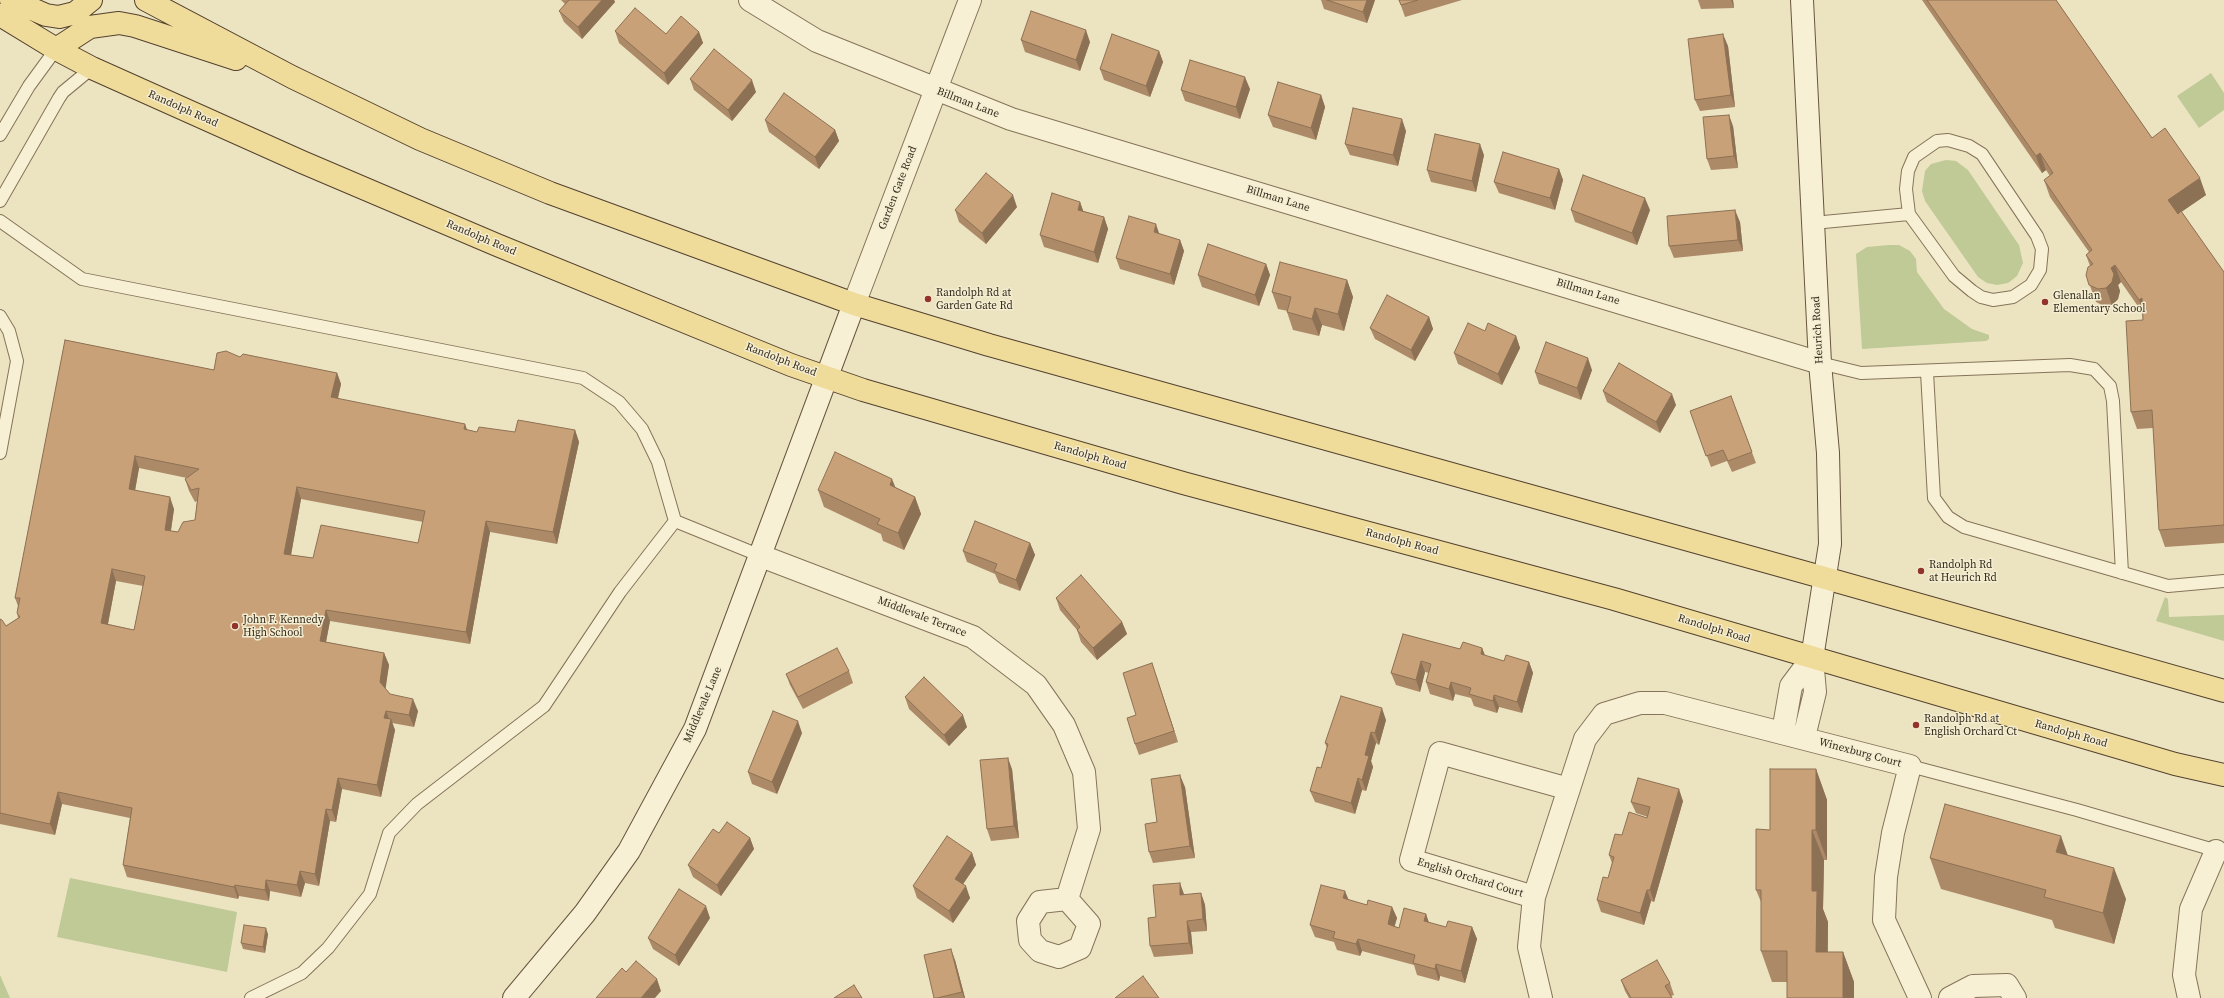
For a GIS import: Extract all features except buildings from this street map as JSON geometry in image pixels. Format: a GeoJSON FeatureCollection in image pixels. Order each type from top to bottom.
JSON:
{"type":"FeatureCollection","features":[{"type":"Feature","properties":{"kind":"main road"},"geometry":{"type":"LineString","coordinates":[[11,0],[46,15],[59,17],[75,13],[91,0]]}},
{"type":"Feature","properties":{"kind":"main road"},"geometry":{"type":"LineString","coordinates":[[146,0],[292,77],[420,139],[550,193],[854,304],[989,345],[2224,691]]}},
{"type":"Feature","properties":{"kind":"main road","name":"Randolph Road"},"geometry":{"type":"LineString","coordinates":[[0,15],[56,49],[92,68],[302,162],[497,245],[791,365],[863,390],[1183,483],[1614,598],[1812,658],[2175,764],[2224,775]]}},
{"type":"Feature","properties":{"kind":"main road"},"geometry":{"type":"LineString","coordinates":[[56,49],[90,27],[119,23],[135,26],[292,77]]}},
{"type":"Feature","properties":{"kind":"street","name":"Billman Lane"},"geometry":{"type":"LineString","coordinates":[[750,0],[817,41],[1010,119],[1820,363]]}},
{"type":"Feature","properties":{"kind":"street","name":"Garden Gate Road"},"geometry":{"type":"LineString","coordinates":[[826,377],[970,0]]}},
{"type":"Feature","properties":{"kind":"street","name":"Heurich Road"},"geometry":{"type":"LineString","coordinates":[[1802,0],[1820,363],[1828,461],[1830,544],[1812,658]]}},
{"type":"Feature","properties":{"kind":"street","name":"Middlevale Lane"},"geometry":{"type":"LineString","coordinates":[[514,998],[585,914],[629,851],[695,730],[761,556],[826,377]]}},
{"type":"Feature","properties":{"kind":"street","name":"Middlevale Terrace"},"geometry":{"type":"LineString","coordinates":[[761,556],[973,636],[1036,685],[1064,725],[1084,772],[1089,829],[1067,899]]}},
{"type":"Feature","properties":{"kind":"street"},"geometry":{"type":"LineString","coordinates":[[1782,732],[1791,686],[1812,658]]}},
{"type":"Feature","properties":{"kind":"street","name":"Winexburg Court"},"geometry":{"type":"LineString","coordinates":[[1812,658],[1815,692],[1804,738],[1910,766],[1893,833],[1886,877],[1884,920],[1920,998]]}},
{"type":"Feature","properties":{"kind":"street","name":"English Orchard Court"},"geometry":{"type":"LineString","coordinates":[[1541,998],[1529,947],[1534,897],[1585,739],[1604,714],[1640,703],[1665,703],[1804,738]]}},
{"type":"Feature","properties":{"kind":"street","name":"English Orchard Court"},"geometry":{"type":"LineString","coordinates":[[1534,897],[1411,860],[1440,753],[1569,789]]}},
{"type":"Feature","properties":{"kind":"street"},"geometry":{"type":"LineString","coordinates":[[2189,998],[2184,974],[2191,909],[2220,852]]}},
{"type":"Feature","properties":{"kind":"street"},"geometry":{"type":"LineString","coordinates":[[1950,998],[1974,986],[2007,985],[2015,998]]}},
{"type":"Feature","properties":{"kind":"lane"},"geometry":{"type":"LineString","coordinates":[[0,135],[29,86],[56,49]]}},
{"type":"Feature","properties":{"kind":"lane"},"geometry":{"type":"LineString","coordinates":[[0,201],[63,92],[92,68]]}},
{"type":"Feature","properties":{"kind":"lane"},"geometry":{"type":"LineString","coordinates":[[1948,140],[1968,146],[1982,154],[2034,230],[2042,250],[2040,270],[2031,285],[2013,297],[1993,300],[1981,297],[1954,276],[1909,214],[1906,189],[1908,171],[1914,158],[1937,141],[1948,140]]}},
{"type":"Feature","properties":{"kind":"lane"},"geometry":{"type":"LineString","coordinates":[[1813,223],[1909,214]]}},
{"type":"Feature","properties":{"kind":"lane"},"geometry":{"type":"LineString","coordinates":[[0,221],[82,279],[583,378],[620,402],[642,429],[658,462],[675,521]]}},
{"type":"Feature","properties":{"kind":"lane"},"geometry":{"type":"LineString","coordinates":[[0,316],[9,331],[17,361],[0,453]]}},
{"type":"Feature","properties":{"kind":"lane"},"geometry":{"type":"LineString","coordinates":[[1820,363],[1861,373],[1927,372],[2070,365],[2094,369],[2110,386],[2113,401],[2122,573]]}},
{"type":"Feature","properties":{"kind":"lane"},"geometry":{"type":"LineString","coordinates":[[1927,372],[1934,498],[1948,517],[1964,527],[2168,586],[2224,581]]}},
{"type":"Feature","properties":{"kind":"lane"},"geometry":{"type":"LineString","coordinates":[[675,521],[761,556]]}},
{"type":"Feature","properties":{"kind":"lane"},"geometry":{"type":"LineString","coordinates":[[251,998],[302,973],[328,948],[370,894],[389,833],[417,804],[544,706],[620,592],[675,521]]}},
{"type":"Feature","properties":{"kind":"lane"},"geometry":{"type":"LineString","coordinates":[[1910,766],[2077,810],[2220,852]]}},
{"type":"Feature","properties":{"kind":"green space"},"geometry":{"type":"Polygon","coordinates":[[[2211,73],[2224,93],[2224,110],[2199,128],[2177,96],[2211,73]]]}},
{"type":"Feature","properties":{"kind":"green space"},"geometry":{"type":"Polygon","coordinates":[[[1946,160],[1956,161],[1968,170],[2019,245],[2023,263],[2017,276],[2008,283],[1997,285],[1987,283],[1978,277],[1925,201],[1922,191],[1925,171],[1931,164],[1946,160]]]}},
{"type":"Feature","properties":{"kind":"green space"},"geometry":{"type":"Polygon","coordinates":[[[1899,245],[1910,251],[1916,259],[1917,272],[1944,309],[1972,329],[1989,335],[1989,339],[1986,341],[1862,349],[1856,254],[1867,247],[1899,245]]]}},
{"type":"Feature","properties":{"kind":"green space"},"geometry":{"type":"Polygon","coordinates":[[[2165,597],[2168,599],[2169,617],[2224,615],[2224,641],[2156,621],[2165,597]]]}},
{"type":"Feature","properties":{"kind":"green space"},"geometry":{"type":"Polygon","coordinates":[[[70,878],[237,912],[227,972],[57,937],[70,878]]]}},
{"type":"Feature","properties":{"kind":"green space"},"geometry":{"type":"Polygon","coordinates":[[[0,975],[10,998],[0,998],[0,975]]]}},
{"type":"Feature","properties":{"kind":"place","name":"Randolph Rd at Garden Gate Rd"},"geometry":{"type":"Point","coordinates":[928,299]}},
{"type":"Feature","properties":{"kind":"place","name":"Glenallan Elementary School"},"geometry":{"type":"Point","coordinates":[2045,302]}},
{"type":"Feature","properties":{"kind":"place","name":"Randolph Rd at Heurich Rd"},"geometry":{"type":"Point","coordinates":[1921,571]}},
{"type":"Feature","properties":{"kind":"place","name":"John F. Kennedy High School"},"geometry":{"type":"Point","coordinates":[235,626]}},
{"type":"Feature","properties":{"kind":"place","name":"Randolph Rd at English Orchard Ct"},"geometry":{"type":"Point","coordinates":[1916,725]}}]}
